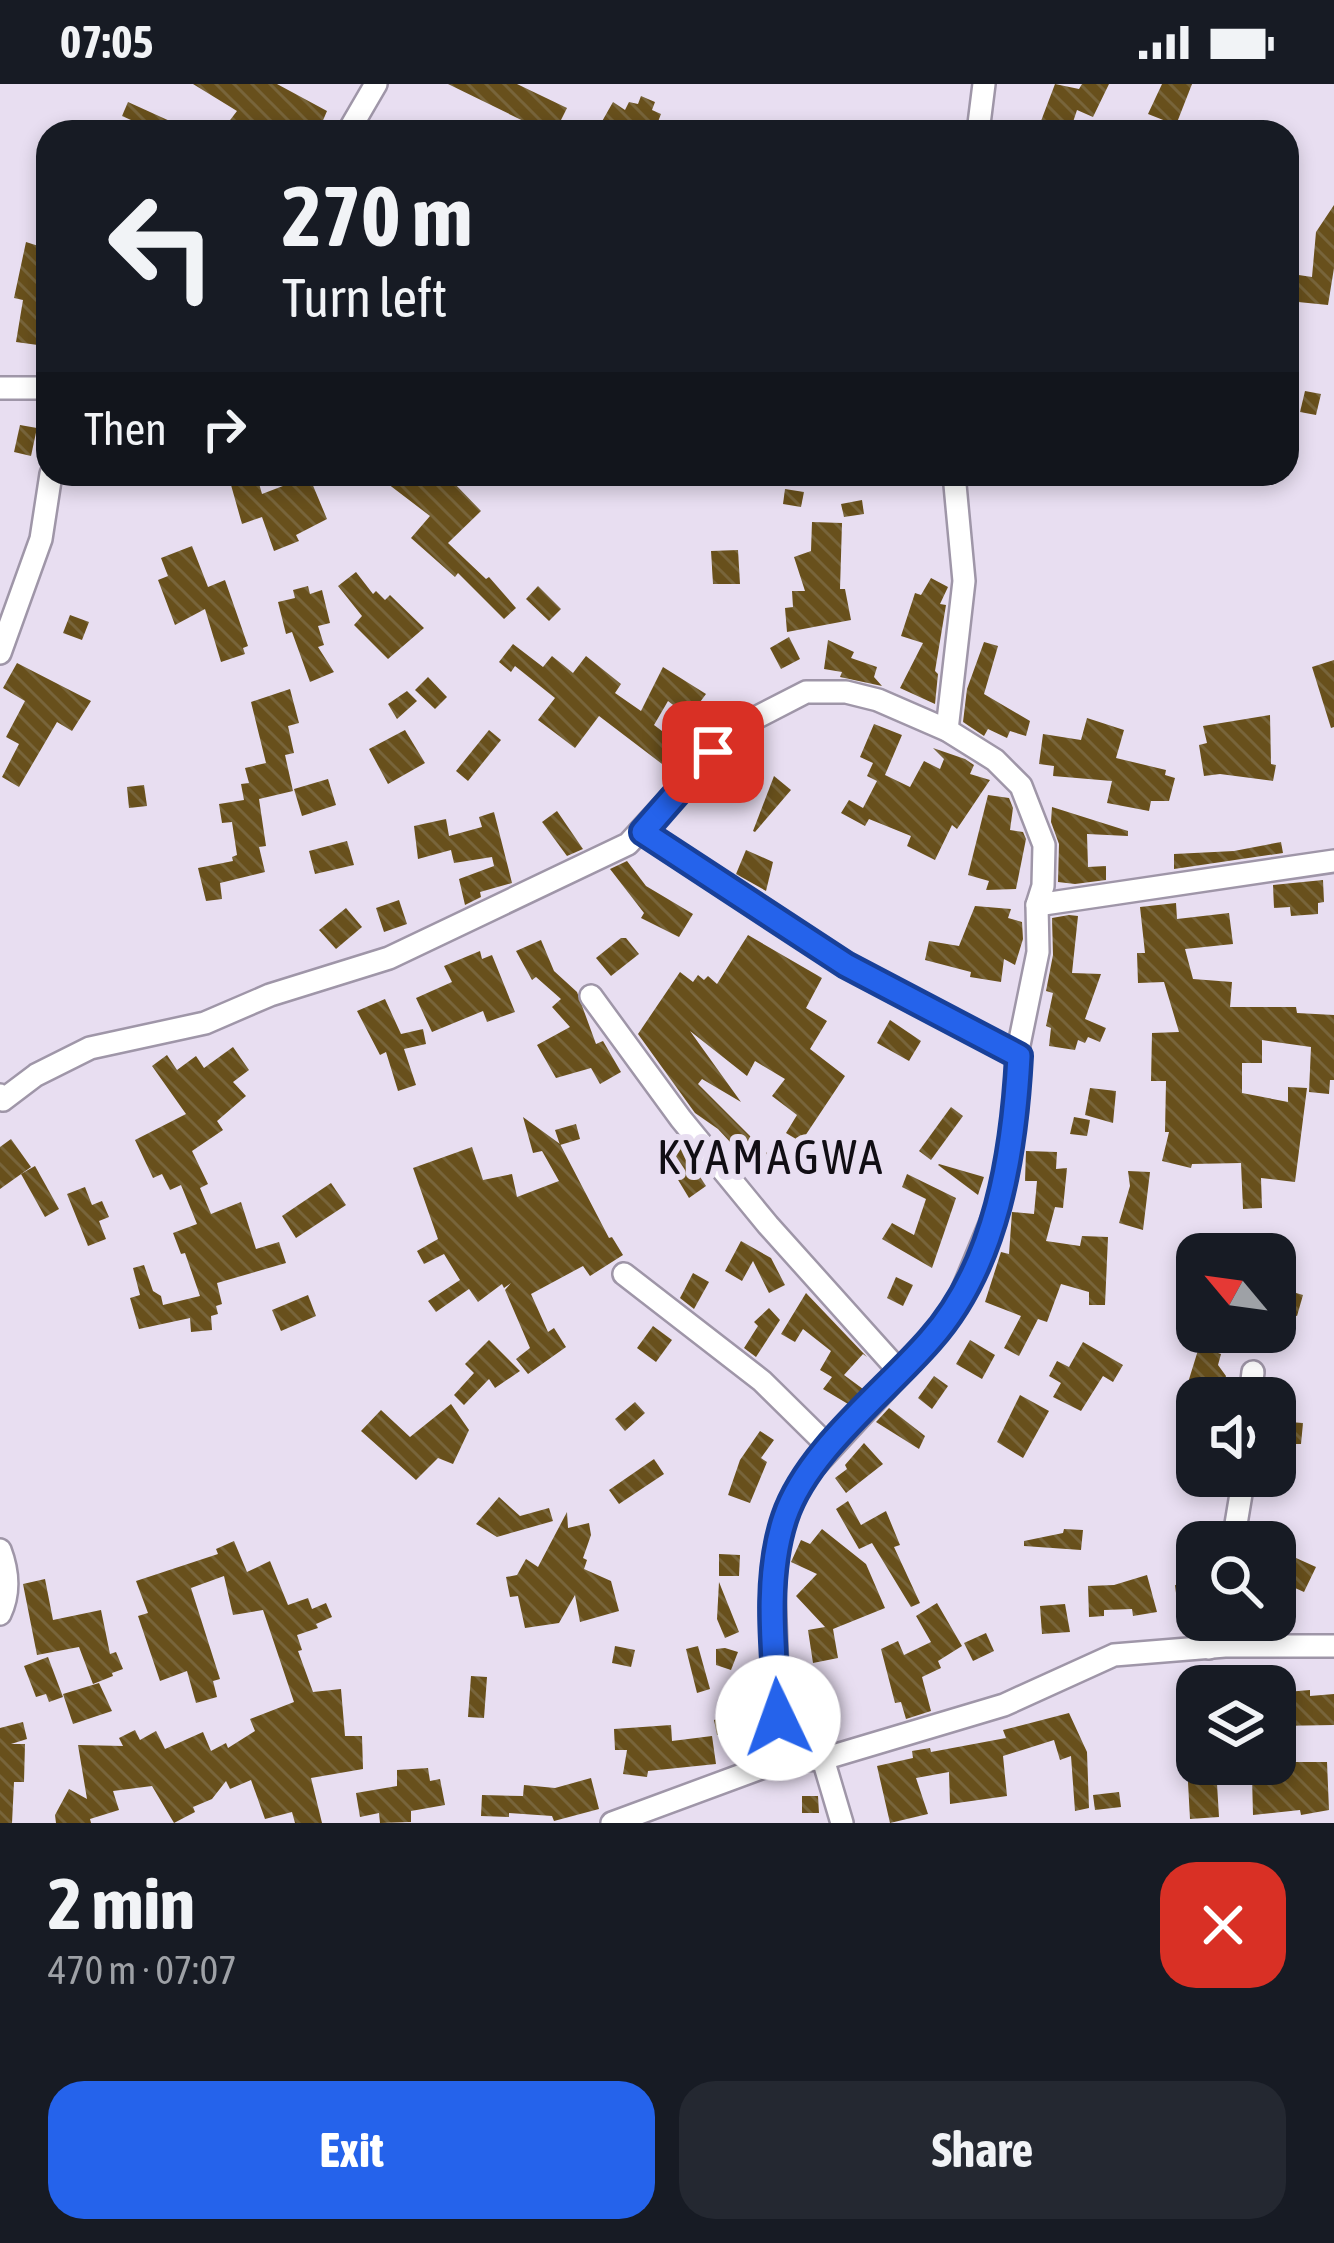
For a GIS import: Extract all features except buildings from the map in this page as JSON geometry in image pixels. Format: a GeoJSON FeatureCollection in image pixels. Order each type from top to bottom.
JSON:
{"type":"FeatureCollection","features":[{"type":"Feature","properties":{"kind":"street"},"geometry":{"type":"LineString","coordinates":[[355,120],[376,84]]}},
{"type":"Feature","properties":{"kind":"street"},"geometry":{"type":"LineString","coordinates":[[980,120],[984,84]]}},
{"type":"Feature","properties":{"kind":"street"},"geometry":{"type":"LineString","coordinates":[[0,388],[36,388]]}},
{"type":"Feature","properties":{"kind":"street"},"geometry":{"type":"LineString","coordinates":[[0,653],[41,538],[48,486]]}},
{"type":"Feature","properties":{"kind":"street"},"geometry":{"type":"LineString","coordinates":[[946,730],[964,581],[955,486]]}},
{"type":"Feature","properties":{"kind":"street"},"geometry":{"type":"LineString","coordinates":[[1,1099],[90,1048],[206,1023],[270,995],[389,958],[608,854],[643,832],[734,729],[806,692],[846,692],[878,700],[946,730],[995,760],[1021,786],[1044,845],[1037,905],[1038,952],[1002,1195],[984,1246],[934,1337],[803,1479],[786,1513],[776,1555],[780,1761]]}},
{"type":"Feature","properties":{"kind":"street"},"geometry":{"type":"LineString","coordinates":[[643,832],[846,965],[1019,1056]]}},
{"type":"Feature","properties":{"kind":"street"},"geometry":{"type":"LineString","coordinates":[[1037,905],[1334,861]]}},
{"type":"Feature","properties":{"kind":"street"},"geometry":{"type":"LineString","coordinates":[[591,996],[695,1137],[900,1372]]}},
{"type":"Feature","properties":{"kind":"street"},"geometry":{"type":"LineString","coordinates":[[624,1274],[762,1381],[830,1448]]}},
{"type":"Feature","properties":{"kind":"street"},"geometry":{"type":"LineString","coordinates":[[1252,1377],[1253,1372]]}},
{"type":"Feature","properties":{"kind":"street"},"geometry":{"type":"LineString","coordinates":[[0,1550],[7,1595],[0,1614]]}},
{"type":"Feature","properties":{"kind":"street"},"geometry":{"type":"LineString","coordinates":[[1209,1648],[1210,1641]]}},
{"type":"Feature","properties":{"kind":"street"},"geometry":{"type":"LineString","coordinates":[[612,1823],[780,1761],[823,1759],[1004,1705],[1114,1655],[1334,1646]]}},
{"type":"Feature","properties":{"kind":"street"},"geometry":{"type":"LineString","coordinates":[[823,1759],[842,1823]]}},
{"type":"Feature","properties":{"kind":"district","name":"KYAMAGWA"},"geometry":{"type":"Point","coordinates":[771,1156]}},
{"type":"Feature","properties":{"kind":"route"},"geometry":{"type":"LineString","coordinates":[[713,752],[643,832],[846,965],[1019,1056],[1016,1114],[1002,1195],[959,1298],[934,1337],[803,1479],[786,1513],[776,1555],[774,1593],[778,1718]]}}]}
